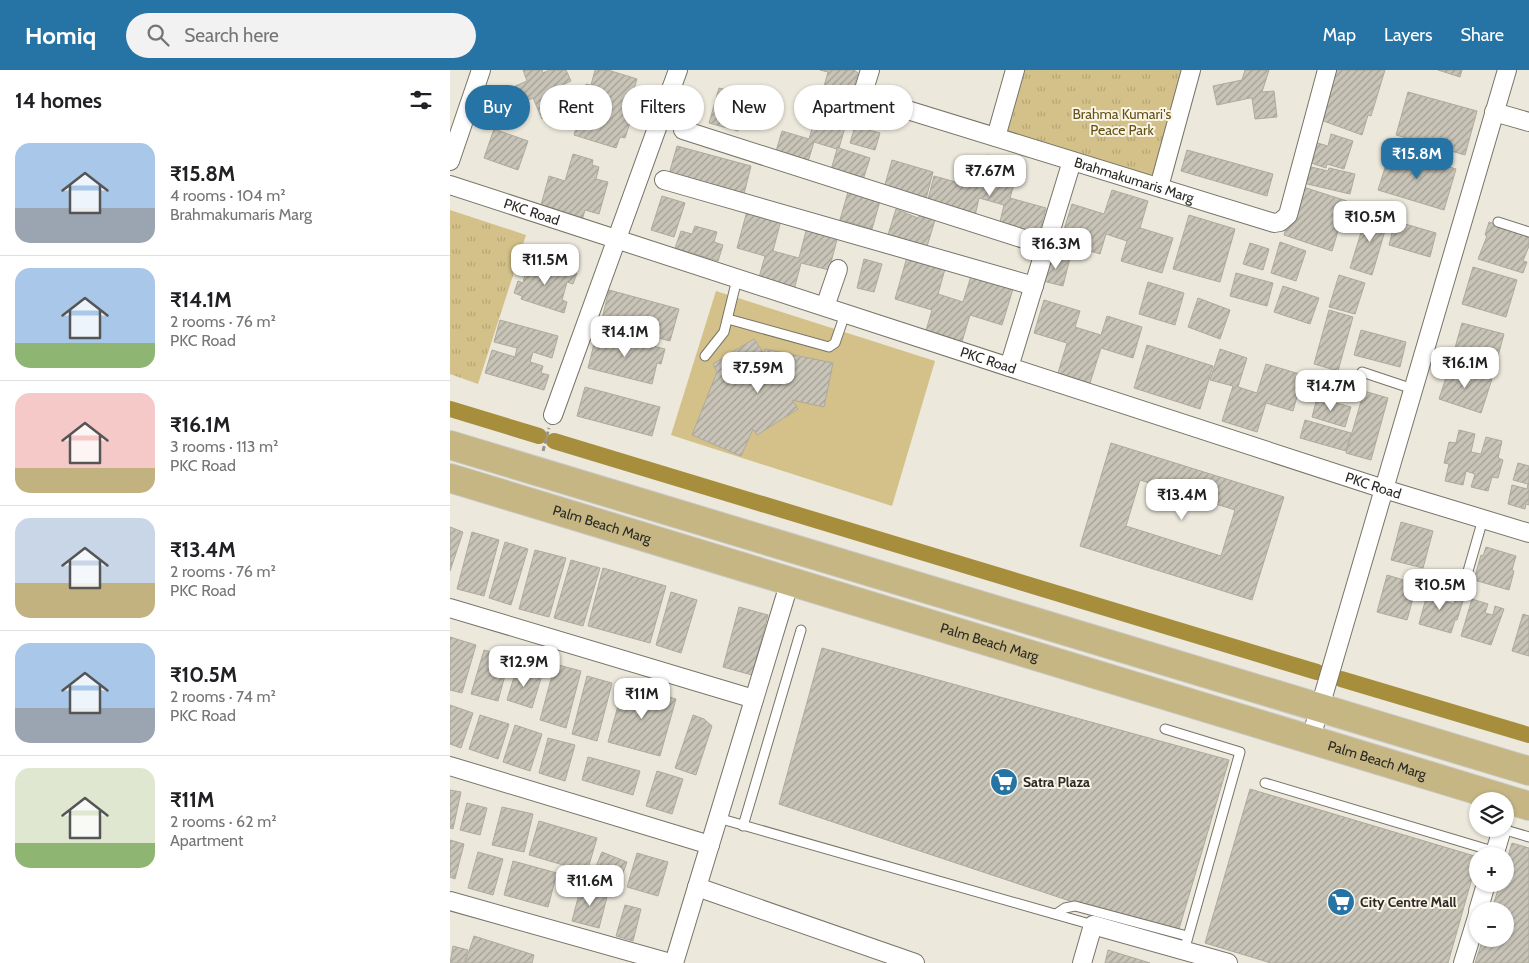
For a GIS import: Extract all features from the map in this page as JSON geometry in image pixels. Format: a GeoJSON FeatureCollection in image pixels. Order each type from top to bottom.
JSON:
{"type":"FeatureCollection","features":[{"type":"Feature","properties":{"kind":"main road"},"geometry":{"type":"LineString","coordinates":[[450,445],[1529,771]]}},
{"type":"Feature","properties":{"kind":"main road","name":"Palm Beach Marg"},"geometry":{"type":"LineString","coordinates":[[450,478],[1310,740],[1469,803]]}},
{"type":"Feature","properties":{"kind":"street"},"geometry":{"type":"LineString","coordinates":[[450,161],[481,70]]}},
{"type":"Feature","properties":{"kind":"street"},"geometry":{"type":"LineString","coordinates":[[552,414],[678,70]]}},
{"type":"Feature","properties":{"kind":"street","name":"Brahmakumaris Marg"},"geometry":{"type":"LineString","coordinates":[[870,70],[862,96],[1274,223],[1285,219],[1288,215],[1327,70]]}},
{"type":"Feature","properties":{"kind":"street"},"geometry":{"type":"LineString","coordinates":[[996,137],[1015,70]]}},
{"type":"Feature","properties":{"kind":"street"},"geometry":{"type":"LineString","coordinates":[[1159,187],[1191,70]]}},
{"type":"Feature","properties":{"kind":"street"},"geometry":{"type":"LineString","coordinates":[[1310,740],[1507,70]]}},
{"type":"Feature","properties":{"kind":"street"},"geometry":{"type":"LineString","coordinates":[[1494,112],[1529,122]]}},
{"type":"Feature","properties":{"kind":"street"},"geometry":{"type":"LineString","coordinates":[[683,130],[1046,246]]}},
{"type":"Feature","properties":{"kind":"street"},"geometry":{"type":"LineString","coordinates":[[1009,367],[1072,161]]}},
{"type":"Feature","properties":{"kind":"street"},"geometry":{"type":"LineString","coordinates":[[664,180],[1034,286]]}},
{"type":"Feature","properties":{"kind":"street","name":"PKC Road"},"geometry":{"type":"LineString","coordinates":[[450,185],[1384,488],[1529,533]]}},
{"type":"Feature","properties":{"kind":"street"},"geometry":{"type":"LineString","coordinates":[[828,298],[838,269]]}},
{"type":"Feature","properties":{"kind":"street"},"geometry":{"type":"LineString","coordinates":[[450,901],[672,963],[790,581]]}},
{"type":"Feature","properties":{"kind":"street"},"geometry":{"type":"LineString","coordinates":[[450,608],[754,699]]}},
{"type":"Feature","properties":{"kind":"street"},"geometry":{"type":"LineString","coordinates":[[450,766],[710,845]]}},
{"type":"Feature","properties":{"kind":"street"},"geometry":{"type":"LineString","coordinates":[[697,887],[915,963]]}},
{"type":"Feature","properties":{"kind":"street"},"geometry":{"type":"LineString","coordinates":[[1082,963],[1093,925],[1186,943],[1228,963]]}},
{"type":"Feature","properties":{"kind":"street"},"geometry":{"type":"LineString","coordinates":[[1463,963],[1469,943]]}},
{"type":"Feature","properties":{"kind":"lane"},"geometry":{"type":"LineString","coordinates":[[1498,222],[1529,232]]}},
{"type":"Feature","properties":{"kind":"lane"},"geometry":{"type":"LineString","coordinates":[[705,356],[724,332],[737,279]]}},
{"type":"Feature","properties":{"kind":"lane"},"geometry":{"type":"LineString","coordinates":[[728,319],[829,347],[835,343],[845,314]]}},
{"type":"Feature","properties":{"kind":"lane"},"geometry":{"type":"LineString","coordinates":[[1362,372],[1413,389]]}},
{"type":"Feature","properties":{"kind":"lane"},"geometry":{"type":"LineString","coordinates":[[1464,585],[1483,519]]}},
{"type":"Feature","properties":{"kind":"lane"},"geometry":{"type":"LineString","coordinates":[[743,826],[801,630]]}},
{"type":"Feature","properties":{"kind":"lane"},"geometry":{"type":"LineString","coordinates":[[1056,914],[1065,908],[1076,906],[1186,943],[1240,752],[1165,729]]}},
{"type":"Feature","properties":{"kind":"lane"},"geometry":{"type":"LineString","coordinates":[[1265,783],[1471,847]]}},
{"type":"Feature","properties":{"kind":"lane"},"geometry":{"type":"LineString","coordinates":[[718,818],[1093,925]]}},
{"type":"Feature","properties":{"kind":"lane"},"geometry":{"type":"LineString","coordinates":[[1514,823],[1529,837]]}},
{"type":"Feature","properties":{"kind":"lane"},"geometry":{"type":"LineString","coordinates":[[1470,963],[1475,947]]}},
{"type":"Feature","properties":{"kind":"path"},"geometry":{"type":"LineString","coordinates":[[538,471],[552,414]]}},
{"type":"Feature","properties":{"kind":"green space","name":"Brahma Kumari's Peace Park"},"geometry":{"type":"Polygon","coordinates":[[[1015,70],[1191,70],[1159,187],[996,137],[1015,70]]]}},
{"type":"Feature","properties":{"kind":"green space"},"geometry":{"type":"Polygon","coordinates":[[[450,210],[526,235],[478,384],[450,374],[450,210]]]}},
{"type":"Feature","properties":{"kind":"green space"},"geometry":{"type":"Polygon","coordinates":[[[716,291],[935,361],[892,506],[671,435],[716,291]]]}},
{"type":"Feature","properties":{"kind":"building"},"geometry":{"type":"Polygon","coordinates":[[[523,70],[542,70],[543,73],[549,70],[566,70],[571,81],[563,85],[540,85],[540,114],[533,98],[530,99],[530,85],[518,85],[527,81],[523,70]]]}},
{"type":"Feature","properties":{"kind":"building"},"geometry":{"type":"Polygon","coordinates":[[[595,70],[608,70],[637,79],[635,85],[622,85],[622,130],[628,130],[625,138],[620,137],[616,148],[574,135],[576,130],[612,130],[612,85],[591,85],[595,70]]]}},
{"type":"Feature","properties":{"kind":"building"},"geometry":{"type":"Polygon","coordinates":[[[820,70],[854,70],[858,73],[854,85],[824,85],[828,72],[820,70]]]}},
{"type":"Feature","properties":{"kind":"building"},"geometry":{"type":"Polygon","coordinates":[[[1245,70],[1269,70],[1262,92],[1274,91],[1277,117],[1255,119],[1252,98],[1217,105],[1213,86],[1242,80],[1245,70]]]}},
{"type":"Feature","properties":{"kind":"building"},"geometry":{"type":"Polygon","coordinates":[[[1333,70],[1385,70],[1371,116],[1368,115],[1362,135],[1318,119],[1333,70]]]}},
{"type":"Feature","properties":{"kind":"building"},"geometry":{"type":"Polygon","coordinates":[[[1438,70],[1462,70],[1460,77],[1438,70]]]}},
{"type":"Feature","properties":{"kind":"building"},"geometry":{"type":"Polygon","coordinates":[[[1408,92],[1477,111],[1465,155],[1396,135],[1408,92]]]}},
{"type":"Feature","properties":{"kind":"building"},"geometry":{"type":"Polygon","coordinates":[[[714,106],[714,124],[709,123],[714,106]]]}},
{"type":"Feature","properties":{"kind":"building"},"geometry":{"type":"Polygon","coordinates":[[[494,130],[528,141],[518,170],[484,158],[494,130]]]}},
{"type":"Feature","properties":{"kind":"building"},"geometry":{"type":"Polygon","coordinates":[[[812,130],[844,130],[839,148],[870,158],[863,180],[831,170],[837,149],[814,142],[806,168],[774,158],[782,131],[809,139],[812,130]]]}},
{"type":"Feature","properties":{"kind":"building"},"geometry":{"type":"Polygon","coordinates":[[[854,130],[869,130],[880,133],[875,150],[850,143],[854,130]]]}},
{"type":"Feature","properties":{"kind":"building"},"geometry":{"type":"Polygon","coordinates":[[[1331,134],[1353,141],[1344,169],[1327,164],[1326,168],[1308,162],[1314,142],[1328,146],[1331,134]]]}},
{"type":"Feature","properties":{"kind":"building"},"geometry":{"type":"Polygon","coordinates":[[[677,146],[751,166],[744,194],[669,174],[677,146]]]}},
{"type":"Feature","properties":{"kind":"building"},"geometry":{"type":"Polygon","coordinates":[[[1391,149],[1456,169],[1444,210],[1378,190],[1391,149]]]}},
{"type":"Feature","properties":{"kind":"building"},"geometry":{"type":"Polygon","coordinates":[[[1187,150],[1273,174],[1267,196],[1181,171],[1187,150]]]}},
{"type":"Feature","properties":{"kind":"building"},"geometry":{"type":"Polygon","coordinates":[[[573,154],[593,160],[592,165],[599,167],[596,179],[608,182],[599,214],[585,210],[581,224],[539,212],[549,176],[565,181],[573,154]]]}},
{"type":"Feature","properties":{"kind":"building"},"geometry":{"type":"Polygon","coordinates":[[[987,155],[1020,164],[1010,198],[1046,208],[1038,237],[999,226],[1004,205],[979,198],[975,216],[927,203],[934,176],[978,188],[987,155]]]}},
{"type":"Feature","properties":{"kind":"building"},"geometry":{"type":"Polygon","coordinates":[[[892,160],[933,172],[926,199],[884,188],[892,160]]]}},
{"type":"Feature","properties":{"kind":"building"},"geometry":{"type":"Polygon","coordinates":[[[1307,166],[1328,171],[1329,168],[1355,174],[1350,194],[1303,183],[1307,166]]]}},
{"type":"Feature","properties":{"kind":"building"},"geometry":{"type":"Polygon","coordinates":[[[1300,186],[1347,201],[1332,251],[1284,235],[1300,186]]]}},
{"type":"Feature","properties":{"kind":"building"},"geometry":{"type":"Polygon","coordinates":[[[1112,190],[1148,201],[1140,228],[1173,238],[1162,273],[1121,261],[1127,241],[1106,234],[1100,254],[1060,242],[1072,204],[1104,214],[1112,190]]]}},
{"type":"Feature","properties":{"kind":"building"},"geometry":{"type":"Polygon","coordinates":[[[848,192],[880,201],[872,229],[845,221],[844,225],[839,223],[848,192]]]}},
{"type":"Feature","properties":{"kind":"building"},"geometry":{"type":"Polygon","coordinates":[[[662,196],[685,203],[674,237],[651,230],[662,196]]]}},
{"type":"Feature","properties":{"kind":"building"},"geometry":{"type":"Polygon","coordinates":[[[896,209],[918,218],[919,216],[935,220],[925,253],[887,238],[896,209]]]}},
{"type":"Feature","properties":{"kind":"building"},"geometry":{"type":"Polygon","coordinates":[[[1368,210],[1389,217],[1372,275],[1350,268],[1368,210]]]}},
{"type":"Feature","properties":{"kind":"building"},"geometry":{"type":"Polygon","coordinates":[[[747,211],[781,220],[773,251],[799,258],[807,227],[838,236],[829,270],[801,263],[794,290],[758,281],[765,256],[737,248],[747,211]]]}},
{"type":"Feature","properties":{"kind":"building"},"geometry":{"type":"Polygon","coordinates":[[[1189,215],[1235,229],[1220,282],[1173,269],[1189,215]]]}},
{"type":"Feature","properties":{"kind":"building"},"geometry":{"type":"Polygon","coordinates":[[[1395,221],[1436,233],[1430,257],[1389,245],[1395,221]]]}},
{"type":"Feature","properties":{"kind":"building"},"geometry":{"type":"Polygon","coordinates":[[[1489,222],[1529,235],[1529,246],[1523,261],[1527,262],[1523,273],[1478,259],[1487,236],[1485,235],[1489,222]]]}},
{"type":"Feature","properties":{"kind":"building"},"geometry":{"type":"Polygon","coordinates":[[[695,226],[717,232],[714,242],[723,245],[718,261],[675,248],[681,231],[692,234],[695,226]]]}},
{"type":"Feature","properties":{"kind":"building"},"geometry":{"type":"Polygon","coordinates":[[[1280,242],[1306,251],[1296,281],[1271,273],[1280,242]]]}},
{"type":"Feature","properties":{"kind":"building"},"geometry":{"type":"Polygon","coordinates":[[[1250,243],[1269,249],[1263,270],[1243,264],[1250,243]]]}},
{"type":"Feature","properties":{"kind":"building"},"geometry":{"type":"Polygon","coordinates":[[[1050,253],[1070,258],[1063,286],[1043,281],[1050,253]]]}},
{"type":"Feature","properties":{"kind":"building"},"geometry":{"type":"Polygon","coordinates":[[[529,257],[545,262],[543,268],[559,273],[561,267],[577,273],[573,284],[567,282],[562,300],[567,302],[564,313],[521,299],[522,296],[514,293],[518,281],[523,283],[529,257]]]}},
{"type":"Feature","properties":{"kind":"building"},"geometry":{"type":"Polygon","coordinates":[[[907,257],[945,269],[938,294],[963,302],[971,276],[1013,289],[1002,325],[970,315],[961,345],[925,334],[932,310],[895,299],[907,257]]]}},
{"type":"Feature","properties":{"kind":"building"},"geometry":{"type":"Polygon","coordinates":[[[864,259],[882,264],[874,292],[857,288],[864,259]]]}},
{"type":"Feature","properties":{"kind":"building"},"geometry":{"type":"Polygon","coordinates":[[[1473,267],[1517,280],[1506,317],[1462,304],[1473,267]]]}},
{"type":"Feature","properties":{"kind":"building"},"geometry":{"type":"Polygon","coordinates":[[[1236,273],[1273,283],[1267,306],[1230,296],[1236,273]]]}},
{"type":"Feature","properties":{"kind":"building"},"geometry":{"type":"Polygon","coordinates":[[[1339,275],[1365,283],[1355,314],[1329,307],[1339,275]]]}},
{"type":"Feature","properties":{"kind":"building"},"geometry":{"type":"Polygon","coordinates":[[[1148,282],[1184,293],[1175,325],[1139,314],[1148,282]]]}},
{"type":"Feature","properties":{"kind":"building"},"geometry":{"type":"Polygon","coordinates":[[[1283,286],[1319,298],[1310,324],[1274,312],[1283,286]]]}},
{"type":"Feature","properties":{"kind":"building"},"geometry":{"type":"Polygon","coordinates":[[[609,290],[679,309],[670,341],[601,323],[609,290]]]}},
{"type":"Feature","properties":{"kind":"building"},"geometry":{"type":"Polygon","coordinates":[[[1198,298],[1230,310],[1220,339],[1188,327],[1198,298]]]}},
{"type":"Feature","properties":{"kind":"building"},"geometry":{"type":"Polygon","coordinates":[[[1044,300],[1080,311],[1075,327],[1101,335],[1107,316],[1142,327],[1133,358],[1101,348],[1090,383],[1058,373],[1067,343],[1034,333],[1044,300]]]}},
{"type":"Feature","properties":{"kind":"building"},"geometry":{"type":"Polygon","coordinates":[[[1329,310],[1353,317],[1338,371],[1314,364],[1329,310]]]}},
{"type":"Feature","properties":{"kind":"building"},"geometry":{"type":"Polygon","coordinates":[[[500,320],[558,336],[552,358],[533,352],[530,362],[543,366],[541,373],[549,375],[544,390],[485,373],[492,350],[515,357],[517,348],[494,342],[500,320]]]}},
{"type":"Feature","properties":{"kind":"building"},"geometry":{"type":"Polygon","coordinates":[[[1462,323],[1504,334],[1495,367],[1453,355],[1462,323]]]}},
{"type":"Feature","properties":{"kind":"building"},"geometry":{"type":"Polygon","coordinates":[[[1361,330],[1406,342],[1400,367],[1354,355],[1361,330]]]}},
{"type":"Feature","properties":{"kind":"building"},"geometry":{"type":"Polygon","coordinates":[[[597,332],[665,349],[661,364],[657,363],[652,384],[588,368],[597,332]]]}},
{"type":"Feature","properties":{"kind":"building"},"geometry":{"type":"Polygon","coordinates":[[[754,339],[764,354],[765,349],[833,363],[824,407],[792,400],[798,409],[757,435],[753,429],[741,456],[692,435],[717,372],[713,364],[754,339]]]}},
{"type":"Feature","properties":{"kind":"building"},"geometry":{"type":"Polygon","coordinates":[[[1147,345],[1213,366],[1200,409],[1134,388],[1147,345]]]}},
{"type":"Feature","properties":{"kind":"building"},"geometry":{"type":"Polygon","coordinates":[[[1220,349],[1247,358],[1238,387],[1257,393],[1266,364],[1303,375],[1293,411],[1266,403],[1257,432],[1222,421],[1233,386],[1210,380],[1220,349]]]}},
{"type":"Feature","properties":{"kind":"building"},"geometry":{"type":"Polygon","coordinates":[[[1450,365],[1492,379],[1481,413],[1439,399],[1450,365]]]}},
{"type":"Feature","properties":{"kind":"building"},"geometry":{"type":"Polygon","coordinates":[[[585,387],[660,407],[652,436],[577,416],[585,387]]]}},
{"type":"Feature","properties":{"kind":"building"},"geometry":{"type":"Polygon","coordinates":[[[1364,391],[1388,398],[1371,460],[1346,453],[1364,391]]]}},
{"type":"Feature","properties":{"kind":"building"},"geometry":{"type":"Polygon","coordinates":[[[1317,398],[1351,407],[1345,427],[1312,417],[1317,398]]]}},
{"type":"Feature","properties":{"kind":"building"},"geometry":{"type":"Polygon","coordinates":[[[1305,420],[1351,433],[1346,451],[1300,438],[1305,420]]]}},
{"type":"Feature","properties":{"kind":"building"},"geometry":{"type":"Polygon","coordinates":[[[1459,430],[1475,434],[1471,452],[1481,454],[1486,437],[1502,441],[1498,458],[1503,460],[1498,478],[1492,477],[1488,491],[1471,487],[1475,474],[1466,471],[1463,485],[1445,481],[1449,464],[1444,463],[1449,442],[1456,443],[1459,430]]]}},
{"type":"Feature","properties":{"kind":"building"},"geometry":{"type":"Polygon","coordinates":[[[1111,443],[1284,497],[1252,600],[1080,546],[1111,443]],[[1140,480],[1126,526],[1221,556],[1235,510],[1140,480]]]}},
{"type":"Feature","properties":{"kind":"building"},"geometry":{"type":"Polygon","coordinates":[[[1518,463],[1529,466],[1529,505],[1526,504],[1525,509],[1508,504],[1512,485],[1527,489],[1528,484],[1513,480],[1518,463]]]}},
{"type":"Feature","properties":{"kind":"building"},"geometry":{"type":"Polygon","coordinates":[[[1401,522],[1433,531],[1423,568],[1391,560],[1401,522]]]}},
{"type":"Feature","properties":{"kind":"building"},"geometry":{"type":"Polygon","coordinates":[[[450,527],[463,532],[450,571],[450,527]]]}},
{"type":"Feature","properties":{"kind":"building"},"geometry":{"type":"Polygon","coordinates":[[[472,532],[499,540],[484,596],[457,589],[472,532]]]}},
{"type":"Feature","properties":{"kind":"building"},"geometry":{"type":"Polygon","coordinates":[[[505,542],[528,549],[511,605],[489,598],[505,542]]]}},
{"type":"Feature","properties":{"kind":"building"},"geometry":{"type":"Polygon","coordinates":[[[1486,547],[1516,556],[1509,590],[1474,580],[1481,555],[1483,556],[1486,547]]]}},
{"type":"Feature","properties":{"kind":"building"},"geometry":{"type":"Polygon","coordinates":[[[535,550],[566,558],[549,617],[519,609],[535,550]]]}},
{"type":"Feature","properties":{"kind":"building"},"geometry":{"type":"Polygon","coordinates":[[[571,560],[600,568],[583,626],[554,618],[571,560]]]}},
{"type":"Feature","properties":{"kind":"building"},"geometry":{"type":"Polygon","coordinates":[[[603,568],[666,586],[650,643],[588,626],[603,568]]]}},
{"type":"Feature","properties":{"kind":"building"},"geometry":{"type":"Polygon","coordinates":[[[1387,575],[1417,584],[1407,620],[1377,612],[1387,575]]]}},
{"type":"Feature","properties":{"kind":"building"},"geometry":{"type":"Polygon","coordinates":[[[1429,587],[1450,593],[1448,602],[1454,604],[1456,595],[1464,598],[1451,633],[1419,624],[1429,587]]]}},
{"type":"Feature","properties":{"kind":"building"},"geometry":{"type":"Polygon","coordinates":[[[671,592],[697,600],[681,653],[656,645],[671,592]]]}},
{"type":"Feature","properties":{"kind":"building"},"geometry":{"type":"Polygon","coordinates":[[[1472,599],[1488,604],[1485,613],[1493,615],[1495,606],[1504,609],[1491,645],[1461,636],[1472,599]]]}},
{"type":"Feature","properties":{"kind":"building"},"geometry":{"type":"Polygon","coordinates":[[[739,607],[768,615],[752,675],[723,667],[739,607]]]}},
{"type":"Feature","properties":{"kind":"building"},"geometry":{"type":"Polygon","coordinates":[[[1523,614],[1529,616],[1529,656],[1512,651],[1523,614]]]}},
{"type":"Feature","properties":{"kind":"building"},"geometry":{"type":"Polygon","coordinates":[[[450,637],[476,645],[462,693],[450,690],[450,637]]]}},
{"type":"Feature","properties":{"kind":"building","name":"Satra Plaza"},"geometry":{"type":"Polygon","coordinates":[[[822,648],[1229,760],[1179,929],[1082,905],[779,804],[822,648]]]}},
{"type":"Feature","properties":{"kind":"building"},"geometry":{"type":"Polygon","coordinates":[[[484,650],[510,657],[498,701],[471,694],[484,650]]]}},
{"type":"Feature","properties":{"kind":"building"},"geometry":{"type":"Polygon","coordinates":[[[555,664],[581,671],[566,728],[540,720],[555,664]]]}},
{"type":"Feature","properties":{"kind":"building"},"geometry":{"type":"Polygon","coordinates":[[[517,667],[542,675],[532,708],[507,700],[517,667]]]}},
{"type":"Feature","properties":{"kind":"building"},"geometry":{"type":"Polygon","coordinates":[[[587,676],[612,683],[597,741],[572,734],[587,676]]]}},
{"type":"Feature","properties":{"kind":"building"},"geometry":{"type":"Polygon","coordinates":[[[624,684],[676,699],[660,756],[608,742],[624,684]]]}},
{"type":"Feature","properties":{"kind":"building"},"geometry":{"type":"Polygon","coordinates":[[[450,705],[473,713],[461,748],[450,744],[450,705]]]}},
{"type":"Feature","properties":{"kind":"building"},"geometry":{"type":"Polygon","coordinates":[[[480,715],[509,724],[498,759],[469,749],[480,715]]]}},
{"type":"Feature","properties":{"kind":"building"},"geometry":{"type":"Polygon","coordinates":[[[693,715],[704,719],[712,726],[696,775],[675,768],[693,715]]]}},
{"type":"Feature","properties":{"kind":"building"},"geometry":{"type":"Polygon","coordinates":[[[515,725],[542,734],[530,771],[503,762],[515,725]]]}},
{"type":"Feature","properties":{"kind":"building"},"geometry":{"type":"Polygon","coordinates":[[[548,738],[575,745],[565,781],[539,773],[548,738]]]}},
{"type":"Feature","properties":{"kind":"building"},"geometry":{"type":"Polygon","coordinates":[[[588,757],[640,771],[633,795],[582,780],[588,757]]]}},
{"type":"Feature","properties":{"kind":"building"},"geometry":{"type":"Polygon","coordinates":[[[657,771],[683,779],[672,814],[646,806],[657,771]]]}},
{"type":"Feature","properties":{"kind":"building","name":"City Centre Mall"},"geometry":{"type":"Polygon","coordinates":[[[1250,789],[1469,854],[1469,889],[1448,963],[1271,963],[1205,943],[1250,789]]]}},
{"type":"Feature","properties":{"kind":"building"},"geometry":{"type":"Polygon","coordinates":[[[450,790],[461,792],[453,829],[450,828],[450,790]]]}},
{"type":"Feature","properties":{"kind":"building"},"geometry":{"type":"Polygon","coordinates":[[[467,803],[487,808],[480,835],[460,830],[467,803]]]}},
{"type":"Feature","properties":{"kind":"building"},"geometry":{"type":"Polygon","coordinates":[[[502,807],[533,814],[524,852],[492,845],[502,807]]]}},
{"type":"Feature","properties":{"kind":"building"},"geometry":{"type":"Polygon","coordinates":[[[539,821],[597,838],[587,872],[529,855],[539,821]]]}},
{"type":"Feature","properties":{"kind":"building"},"geometry":{"type":"Polygon","coordinates":[[[450,840],[464,844],[455,879],[450,877],[450,840]]]}},
{"type":"Feature","properties":{"kind":"building"},"geometry":{"type":"Polygon","coordinates":[[[1512,843],[1529,848],[1529,963],[1475,963],[1480,947],[1514,947],[1514,902],[1494,902],[1497,892],[1514,892],[1514,847],[1511,847],[1512,843]]]}},
{"type":"Feature","properties":{"kind":"building"},"geometry":{"type":"Polygon","coordinates":[[[478,852],[503,859],[493,895],[468,888],[478,852]]]}},
{"type":"Feature","properties":{"kind":"building"},"geometry":{"type":"Polygon","coordinates":[[[602,852],[627,862],[619,884],[593,873],[602,852]]]}},
{"type":"Feature","properties":{"kind":"building"},"geometry":{"type":"Polygon","coordinates":[[[637,853],[668,862],[658,896],[627,887],[637,853]]]}},
{"type":"Feature","properties":{"kind":"building"},"geometry":{"type":"Polygon","coordinates":[[[513,861],[557,873],[548,907],[504,895],[513,861]]]}},
{"type":"Feature","properties":{"kind":"building"},"geometry":{"type":"Polygon","coordinates":[[[581,886],[608,893],[599,928],[572,921],[581,886]]]}},
{"type":"Feature","properties":{"kind":"building"},"geometry":{"type":"Polygon","coordinates":[[[625,905],[641,909],[633,941],[616,936],[625,905]]]}},
{"type":"Feature","properties":{"kind":"building"},"geometry":{"type":"Polygon","coordinates":[[[474,936],[534,955],[532,963],[465,963],[474,936]]]}},
{"type":"Feature","properties":{"kind":"building"},"geometry":{"type":"Polygon","coordinates":[[[453,946],[468,950],[464,963],[450,963],[453,946]]]}},
{"type":"Feature","properties":{"kind":"building"},"geometry":{"type":"Polygon","coordinates":[[[1108,950],[1150,963],[1105,963],[1108,950]]]}},
{"type":"Feature","properties":{"kind":"waterway"},"geometry":{"type":"LineString","coordinates":[[450,409],[539,436]]}},
{"type":"Feature","properties":{"kind":"waterway"},"geometry":{"type":"LineString","coordinates":[[554,441],[1317,672]]}},
{"type":"Feature","properties":{"kind":"waterway"},"geometry":{"type":"LineString","coordinates":[[1341,679],[1529,735]]}},
{"type":"Feature","properties":{"kind":"place","name":"Satra Plaza"},"geometry":{"type":"Point","coordinates":[1004,782]}},
{"type":"Feature","properties":{"kind":"place","name":"City Centre Mall"},"geometry":{"type":"Point","coordinates":[1341,902]}}]}
